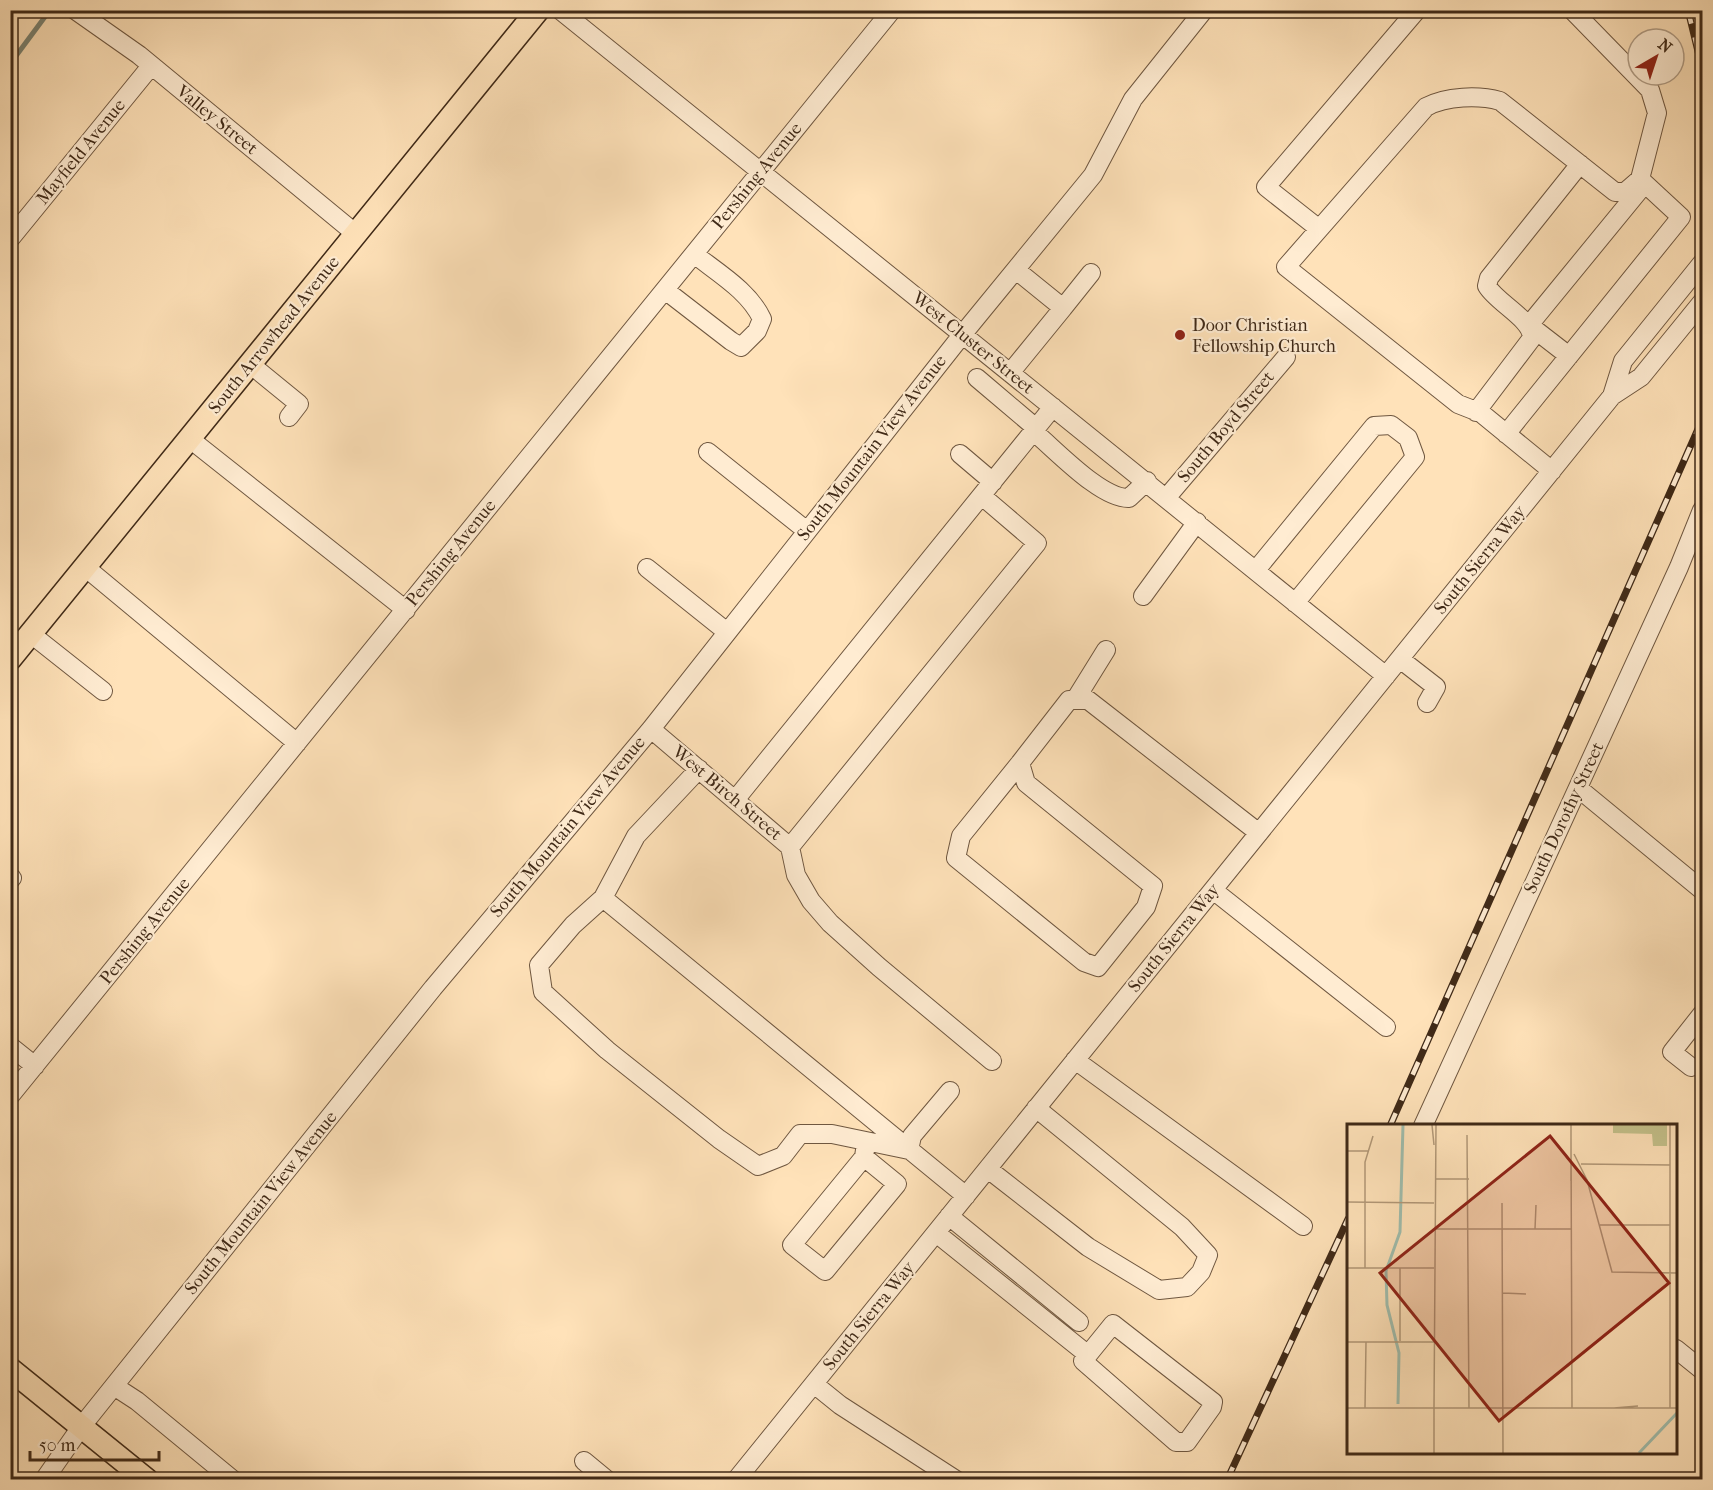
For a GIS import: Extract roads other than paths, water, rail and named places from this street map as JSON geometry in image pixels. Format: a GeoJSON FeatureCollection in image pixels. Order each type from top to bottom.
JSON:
{"type":"FeatureCollection","features":[{"type":"Feature","properties":{"kind":"main road","name":"South Arrowhead Avenue"},"geometry":{"type":"LineString","coordinates":[[10,659],[356,234],[527,14]]}},
{"type":"Feature","properties":{"kind":"main road"},"geometry":{"type":"LineString","coordinates":[[10,1369],[145,1479]]}},
{"type":"Feature","properties":{"kind":"street","name":"West Cluster Street"},"geometry":{"type":"LineString","coordinates":[[560,10],[759,173],[1167,497],[1386,676]]}},
{"type":"Feature","properties":{"kind":"street","name":"Pershing Avenue"},"geometry":{"type":"LineString","coordinates":[[10,1096],[892,10]]}},
{"type":"Feature","properties":{"kind":"street","name":"South Mountain View Avenue"},"geometry":{"type":"LineString","coordinates":[[44,1479],[81,1427],[426,998],[651,729],[962,335],[1093,175],[1132,99],[1204,10]]}},
{"type":"Feature","properties":{"kind":"street"},"geometry":{"type":"LineString","coordinates":[[1318,228],[1266,187],[1418,10]]}},
{"type":"Feature","properties":{"kind":"street"},"geometry":{"type":"LineString","coordinates":[[1529,325],[1643,181],[1657,113],[1650,90],[1572,10]]}},
{"type":"Feature","properties":{"kind":"street","name":"Valley Street"},"geometry":{"type":"LineString","coordinates":[[78,13],[151,66],[356,234]]}},
{"type":"Feature","properties":{"kind":"street","name":"Mayfield Avenue"},"geometry":{"type":"LineString","coordinates":[[10,239],[151,66]]}},
{"type":"Feature","properties":{"kind":"street"},"geometry":{"type":"LineString","coordinates":[[1552,471],[1476,411],[1458,404],[1288,271],[1286,267],[1426,107],[1434,103],[1485,97],[1500,101],[1619,194],[1643,181]]}},
{"type":"Feature","properties":{"kind":"street"},"geometry":{"type":"LineString","coordinates":[[1569,356],[1492,294],[1487,286],[1489,278],[1580,164]]}},
{"type":"Feature","properties":{"kind":"street"},"geometry":{"type":"LineString","coordinates":[[1506,434],[1681,217],[1643,181]]}},
{"type":"Feature","properties":{"kind":"street"},"geometry":{"type":"LineString","coordinates":[[665,290],[741,347],[750,340],[762,319],[758,310],[745,295],[694,254]]}},
{"type":"Feature","properties":{"kind":"street"},"geometry":{"type":"LineString","coordinates":[[1612,396],[1623,361],[1702,262]]}},
{"type":"Feature","properties":{"kind":"street"},"geometry":{"type":"LineString","coordinates":[[1016,270],[1063,308]]}},
{"type":"Feature","properties":{"kind":"street"},"geometry":{"type":"LineString","coordinates":[[1010,373],[1091,273]]}},
{"type":"Feature","properties":{"kind":"street"},"geometry":{"type":"LineString","coordinates":[[1612,396],[1641,377],[1702,302]]}},
{"type":"Feature","properties":{"kind":"street"},"geometry":{"type":"LineString","coordinates":[[1476,411],[1527,348],[1532,338],[1529,325]]}},
{"type":"Feature","properties":{"kind":"street","name":"South Boyd Street"},"geometry":{"type":"LineString","coordinates":[[1167,497],[1286,357]]}},
{"type":"Feature","properties":{"kind":"street"},"geometry":{"type":"LineString","coordinates":[[250,364],[299,404],[289,417]]}},
{"type":"Feature","properties":{"kind":"street"},"geometry":{"type":"LineString","coordinates":[[977,378],[1099,486],[1119,499],[1129,498],[1147,481]]}},
{"type":"Feature","properties":{"kind":"street","name":"South Sierra Way"},"geometry":{"type":"LineString","coordinates":[[736,1479],[1612,396]]}},
{"type":"Feature","properties":{"kind":"street"},"geometry":{"type":"LineString","coordinates":[[735,800],[1053,407]]}},
{"type":"Feature","properties":{"kind":"street"},"geometry":{"type":"LineString","coordinates":[[1256,570],[1374,426],[1391,425],[1408,438],[1414,457],[1295,603]]}},
{"type":"Feature","properties":{"kind":"street"},"geometry":{"type":"LineString","coordinates":[[190,439],[405,609]]}},
{"type":"Feature","properties":{"kind":"street"},"geometry":{"type":"LineString","coordinates":[[708,452],[807,531]]}},
{"type":"Feature","properties":{"kind":"street"},"geometry":{"type":"LineString","coordinates":[[790,847],[1037,543],[987,489],[960,454]]}},
{"type":"Feature","properties":{"kind":"street","name":"South Dorothy Street"},"geometry":{"type":"LineString","coordinates":[[1423,1124],[1578,788],[1702,510]]}},
{"type":"Feature","properties":{"kind":"street"},"geometry":{"type":"LineString","coordinates":[[1143,596],[1197,522]]}},
{"type":"Feature","properties":{"kind":"street"},"geometry":{"type":"LineString","coordinates":[[85,567],[297,743]]}},
{"type":"Feature","properties":{"kind":"street"},"geometry":{"type":"LineString","coordinates":[[647,568],[727,632]]}},
{"type":"Feature","properties":{"kind":"street"},"geometry":{"type":"LineString","coordinates":[[31,634],[103,691]]}},
{"type":"Feature","properties":{"kind":"street"},"geometry":{"type":"LineString","coordinates":[[1075,700],[1106,650]]}},
{"type":"Feature","properties":{"kind":"street"},"geometry":{"type":"LineString","coordinates":[[1400,659],[1436,687],[1427,703]]}},
{"type":"Feature","properties":{"kind":"street"},"geometry":{"type":"LineString","coordinates":[[1020,763],[1026,783],[1153,886],[1146,907],[1098,967],[1084,962],[956,858],[961,836],[1070,700],[1088,699],[1260,832]]}},
{"type":"Feature","properties":{"kind":"street","name":"West Birch Street"},"geometry":{"type":"LineString","coordinates":[[651,729],[790,847],[796,875],[812,901],[831,923],[879,967],[992,1061]]}},
{"type":"Feature","properties":{"kind":"street"},"geometry":{"type":"LineString","coordinates":[[699,769],[636,836],[603,898],[573,925],[539,966],[543,992],[607,1050],[719,1139],[758,1166],[783,1156],[800,1134],[832,1134],[865,1150],[897,1184],[825,1271],[792,1245],[865,1150]]}},
{"type":"Feature","properties":{"kind":"street"},"geometry":{"type":"LineString","coordinates":[[1578,788],[1702,890]]}},
{"type":"Feature","properties":{"kind":"street"},"geometry":{"type":"LineString","coordinates":[[1213,890],[1386,1027]]}},
{"type":"Feature","properties":{"kind":"street"},"geometry":{"type":"LineString","coordinates":[[603,898],[966,1196]]}},
{"type":"Feature","properties":{"kind":"street"},"geometry":{"type":"LineString","coordinates":[[1691,1067],[1672,1052],[1702,1014]]}},
{"type":"Feature","properties":{"kind":"street"},"geometry":{"type":"LineString","coordinates":[[10,1046],[35,1066]]}},
{"type":"Feature","properties":{"kind":"street"},"geometry":{"type":"LineString","coordinates":[[1075,1060],[1302,1226]]}},
{"type":"Feature","properties":{"kind":"street"},"geometry":{"type":"LineString","coordinates":[[909,1150],[912,1136],[950,1091]]}},
{"type":"Feature","properties":{"kind":"street"},"geometry":{"type":"LineString","coordinates":[[988,1169],[1088,1247],[1159,1290],[1187,1287],[1201,1272],[1208,1255],[1182,1227],[1036,1108]]}},
{"type":"Feature","properties":{"kind":"street"},"geometry":{"type":"LineString","coordinates":[[865,1150],[909,1150]]}},
{"type":"Feature","properties":{"kind":"street"},"geometry":{"type":"LineString","coordinates":[[949,1216],[1079,1322]]}},
{"type":"Feature","properties":{"kind":"street"},"geometry":{"type":"LineString","coordinates":[[936,1233],[1088,1354]]}},
{"type":"Feature","properties":{"kind":"street"},"geometry":{"type":"LineString","coordinates":[[1117,1324],[1210,1398],[1212,1407],[1187,1442],[1176,1442],[1085,1363],[1083,1359],[1088,1354],[1109,1326],[1117,1324]]}},
{"type":"Feature","properties":{"kind":"street"},"geometry":{"type":"LineString","coordinates":[[1677,1349],[1702,1371]]}},
{"type":"Feature","properties":{"kind":"street"},"geometry":{"type":"LineString","coordinates":[[814,1384],[840,1405],[956,1479]]}},
{"type":"Feature","properties":{"kind":"street"},"geometry":{"type":"LineString","coordinates":[[114,1386],[137,1401],[233,1479]]}},
{"type":"Feature","properties":{"kind":"street"},"geometry":{"type":"LineString","coordinates":[[584,1461],[607,1479]]}},
{"type":"Feature","properties":{"kind":"waterway"},"geometry":{"type":"LineString","coordinates":[[10,64],[50,10]]}},
{"type":"Feature","properties":{"kind":"railway"},"geometry":{"type":"LineString","coordinates":[[1688,10],[1702,68]]}},
{"type":"Feature","properties":{"kind":"railway"},"geometry":{"type":"LineString","coordinates":[[1391,1124],[1702,420]]}},
{"type":"Feature","properties":{"kind":"railway"},"geometry":{"type":"LineString","coordinates":[[1227,1480],[1347,1221]]}},
{"type":"Feature","properties":{"kind":"place","name":"Door Christian Fellowship Church"},"geometry":{"type":"Point","coordinates":[1180,335]}}]}
